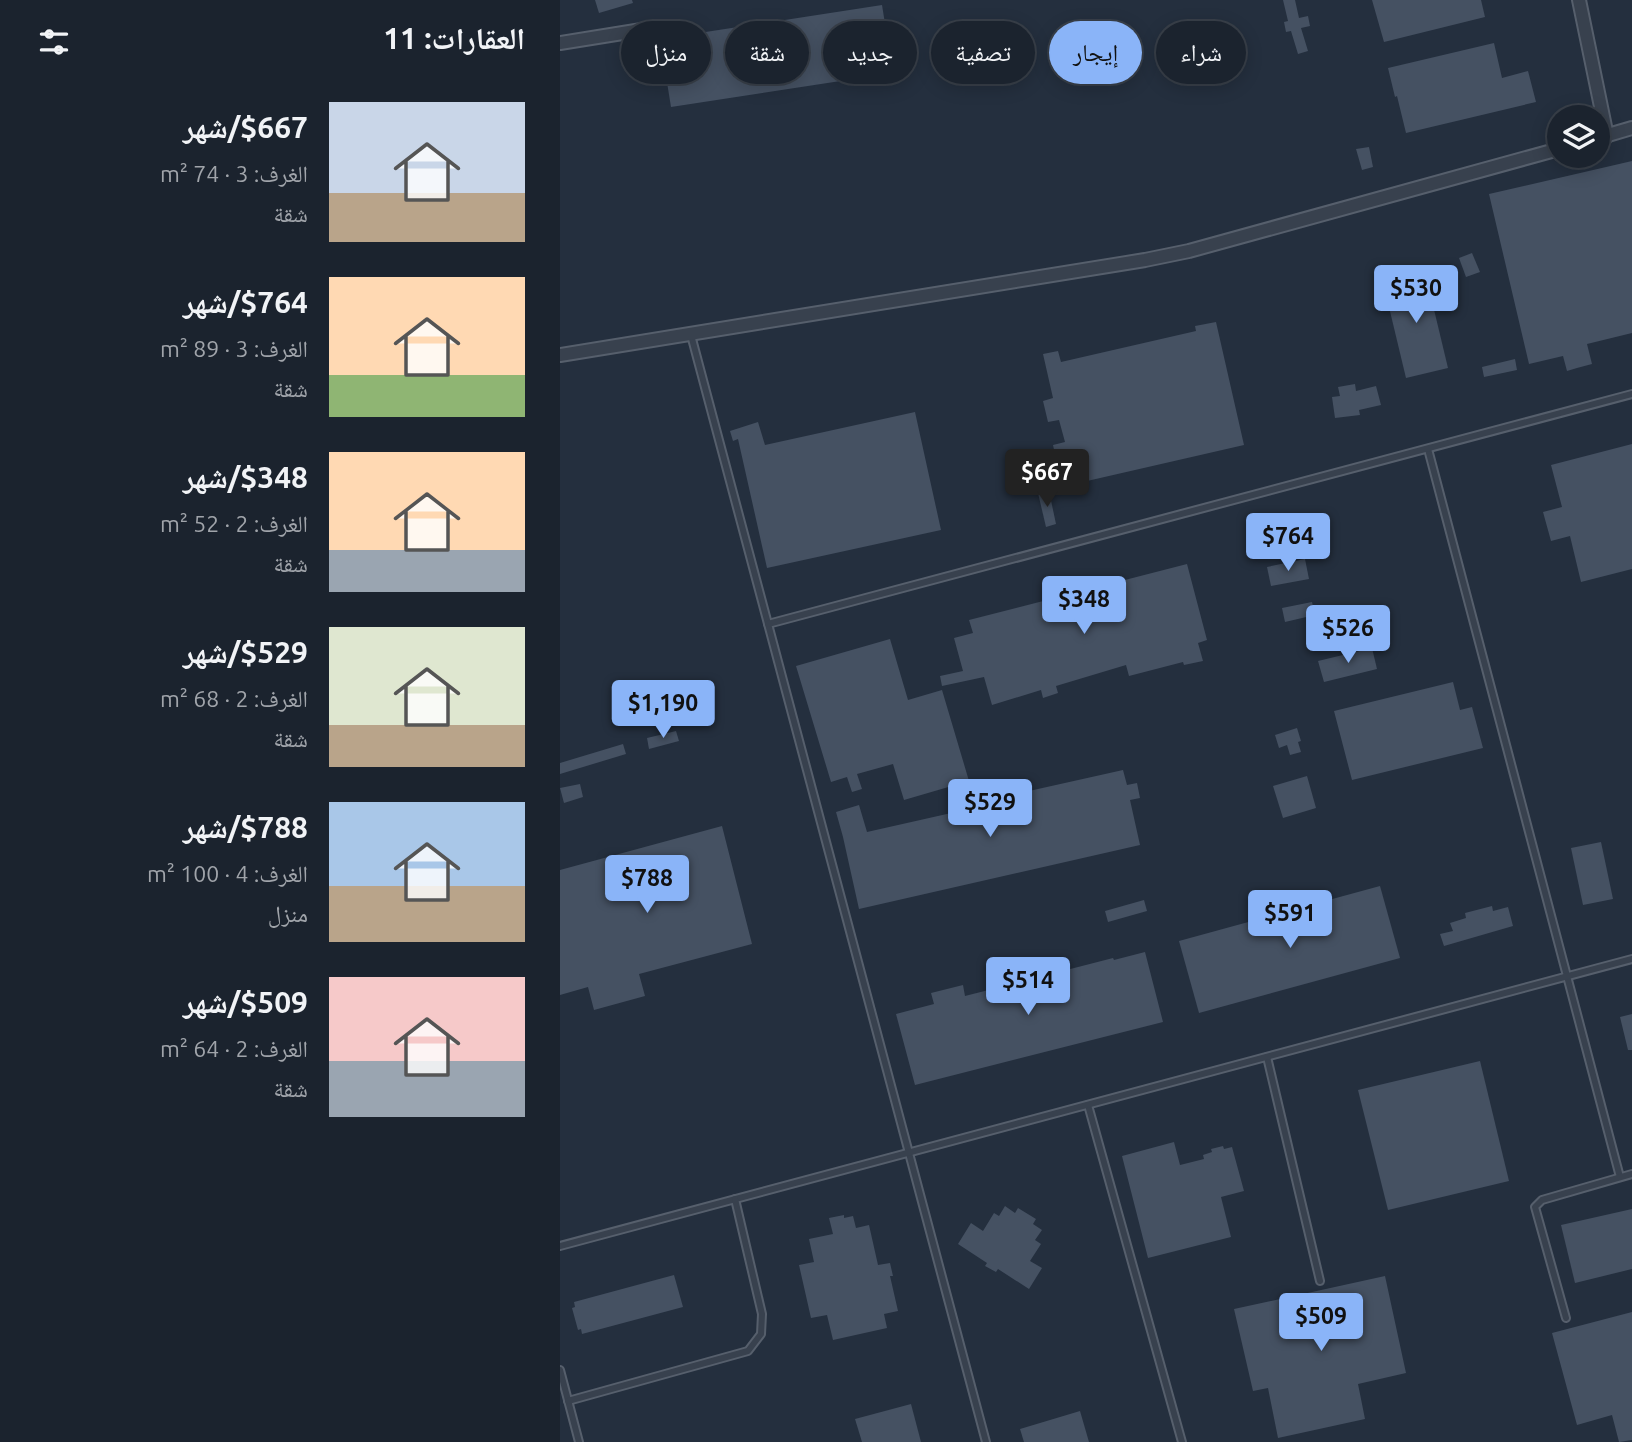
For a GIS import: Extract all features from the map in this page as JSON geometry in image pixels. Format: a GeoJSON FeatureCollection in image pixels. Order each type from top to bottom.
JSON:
{"type":"FeatureCollection","features":[{"type":"Feature","properties":{"kind":"street"},"geometry":{"type":"LineString","coordinates":[[1579,0],[1597,105]]}},
{"type":"Feature","properties":{"kind":"street"},"geometry":{"type":"LineString","coordinates":[[560,43],[621,33]]}},
{"type":"Feature","properties":{"kind":"street"},"geometry":{"type":"LineString","coordinates":[[1610,135],[1632,128]]}},
{"type":"Feature","properties":{"kind":"street"},"geometry":{"type":"LineString","coordinates":[[560,355],[1189,251],[1547,152]]}},
{"type":"Feature","properties":{"kind":"lane"},"geometry":{"type":"LineString","coordinates":[[691,333],[986,1442]]}},
{"type":"Feature","properties":{"kind":"lane"},"geometry":{"type":"LineString","coordinates":[[768,624],[1632,394]]}},
{"type":"Feature","properties":{"kind":"lane"},"geometry":{"type":"LineString","coordinates":[[1428,449],[1620,1177]]}},
{"type":"Feature","properties":{"kind":"lane"},"geometry":{"type":"LineString","coordinates":[[560,1246],[1632,959]]}},
{"type":"Feature","properties":{"kind":"lane"},"geometry":{"type":"LineString","coordinates":[[1267,1057],[1320,1281]]}},
{"type":"Feature","properties":{"kind":"lane"},"geometry":{"type":"LineString","coordinates":[[1088,1105],[1182,1442]]}},
{"type":"Feature","properties":{"kind":"lane"},"geometry":{"type":"LineString","coordinates":[[1566,1318],[1535,1207],[1542,1200],[1632,1174]]}},
{"type":"Feature","properties":{"kind":"lane"},"geometry":{"type":"LineString","coordinates":[[568,1401],[748,1351],[761,1334],[762,1314],[734,1199]]}},
{"type":"Feature","properties":{"kind":"lane"},"geometry":{"type":"LineString","coordinates":[[560,1370],[579,1442]]}},
{"type":"Feature","properties":{"kind":"building"},"geometry":{"type":"Polygon","coordinates":[[[595,0],[632,0],[633,3],[599,13],[595,0]]]}},
{"type":"Feature","properties":{"kind":"building"},"geometry":{"type":"Polygon","coordinates":[[[1283,0],[1295,0],[1299,18],[1308,16],[1310,26],[1301,28],[1308,51],[1298,54],[1291,31],[1286,32],[1284,22],[1288,21],[1283,0]]]}},
{"type":"Feature","properties":{"kind":"building"},"geometry":{"type":"Polygon","coordinates":[[[1372,0],[1481,0],[1485,17],[1384,42],[1372,0]]]}},
{"type":"Feature","properties":{"kind":"building"},"geometry":{"type":"Polygon","coordinates":[[[882,5],[885,21],[823,21],[823,84],[671,107],[667,84],[711,84],[711,31],[725,29],[725,84],[809,84],[809,21],[778,21],[882,5]]]}},
{"type":"Feature","properties":{"kind":"building"},"geometry":{"type":"Polygon","coordinates":[[[1494,43],[1502,78],[1528,71],[1536,102],[1406,133],[1388,68],[1494,43]]]}},
{"type":"Feature","properties":{"kind":"building"},"geometry":{"type":"Polygon","coordinates":[[[1369,147],[1373,167],[1362,170],[1356,149],[1369,147]]]}},
{"type":"Feature","properties":{"kind":"building"},"geometry":{"type":"Polygon","coordinates":[[[1632,161],[1632,333],[1587,344],[1592,364],[1567,371],[1563,356],[1529,364],[1489,194],[1632,161]]]}},
{"type":"Feature","properties":{"kind":"building"},"geometry":{"type":"Polygon","coordinates":[[[1472,253],[1480,272],[1466,277],[1459,258],[1472,253]]]}},
{"type":"Feature","properties":{"kind":"building"},"geometry":{"type":"Polygon","coordinates":[[[1425,272],[1448,368],[1406,378],[1383,282],[1425,272]]]}},
{"type":"Feature","properties":{"kind":"building"},"geometry":{"type":"Polygon","coordinates":[[[1216,322],[1244,445],[1074,484],[1068,456],[1056,459],[1053,445],[1065,442],[1059,420],[1048,422],[1043,401],[1053,398],[1043,354],[1058,351],[1061,362],[1196,331],[1195,326],[1216,322]]]}},
{"type":"Feature","properties":{"kind":"building"},"geometry":{"type":"Polygon","coordinates":[[[1515,359],[1517,370],[1484,377],[1482,367],[1515,359]]]}},
{"type":"Feature","properties":{"kind":"building"},"geometry":{"type":"Polygon","coordinates":[[[1355,384],[1356,391],[1376,386],[1381,405],[1359,410],[1360,415],[1335,418],[1332,397],[1340,396],[1338,387],[1355,384]]]}},
{"type":"Feature","properties":{"kind":"building"},"geometry":{"type":"Polygon","coordinates":[[[915,412],[941,530],[767,568],[738,439],[733,441],[730,431],[758,422],[765,445],[915,412]]]}},
{"type":"Feature","properties":{"kind":"building"},"geometry":{"type":"Polygon","coordinates":[[[1632,444],[1632,569],[1581,582],[1570,536],[1551,541],[1543,512],[1562,507],[1551,465],[1632,444]]]}},
{"type":"Feature","properties":{"kind":"building"},"geometry":{"type":"Polygon","coordinates":[[[1049,491],[1056,524],[1046,527],[1038,493],[1049,491]]]}},
{"type":"Feature","properties":{"kind":"building"},"geometry":{"type":"Polygon","coordinates":[[[1305,559],[1309,579],[1271,586],[1267,567],[1305,559]]]}},
{"type":"Feature","properties":{"kind":"building"},"geometry":{"type":"Polygon","coordinates":[[[1187,564],[1207,640],[1198,643],[1203,661],[1184,665],[1183,662],[1129,676],[1126,665],[1056,686],[1058,693],[1043,698],[1041,690],[992,705],[984,677],[942,686],[940,676],[963,671],[954,638],[973,633],[969,620],[1187,564]]]}},
{"type":"Feature","properties":{"kind":"building"},"geometry":{"type":"Polygon","coordinates":[[[1312,602],[1315,615],[1285,622],[1282,608],[1312,602]]]}},
{"type":"Feature","properties":{"kind":"building"},"geometry":{"type":"Polygon","coordinates":[[[890,639],[908,700],[942,690],[969,781],[904,800],[893,764],[857,774],[862,789],[852,792],[847,777],[831,782],[796,666],[890,639]]]}},
{"type":"Feature","properties":{"kind":"building"},"geometry":{"type":"Polygon","coordinates":[[[1372,648],[1377,669],[1324,682],[1318,661],[1372,648]]]}},
{"type":"Feature","properties":{"kind":"building"},"geometry":{"type":"Polygon","coordinates":[[[1453,682],[1460,710],[1472,707],[1483,748],[1352,780],[1334,711],[1453,682]]]}},
{"type":"Feature","properties":{"kind":"building"},"geometry":{"type":"Polygon","coordinates":[[[1297,728],[1301,752],[1290,755],[1287,745],[1279,748],[1275,735],[1297,728]]]}},
{"type":"Feature","properties":{"kind":"building"},"geometry":{"type":"Polygon","coordinates":[[[676,731],[679,741],[649,749],[647,738],[676,731]]]}},
{"type":"Feature","properties":{"kind":"building"},"geometry":{"type":"Polygon","coordinates":[[[623,744],[626,754],[560,774],[560,763],[623,744]]]}},
{"type":"Feature","properties":{"kind":"building"},"geometry":{"type":"Polygon","coordinates":[[[1123,770],[1127,785],[1137,783],[1140,798],[1130,800],[1140,845],[859,909],[836,812],[859,805],[867,832],[1000,802],[999,799],[1029,791],[1123,770]]]}},
{"type":"Feature","properties":{"kind":"building"},"geometry":{"type":"Polygon","coordinates":[[[1307,776],[1316,808],[1283,818],[1273,786],[1307,776]]]}},
{"type":"Feature","properties":{"kind":"building"},"geometry":{"type":"Polygon","coordinates":[[[580,784],[583,797],[564,803],[560,788],[580,784]]]}},
{"type":"Feature","properties":{"kind":"building"},"geometry":{"type":"Polygon","coordinates":[[[722,826],[752,944],[639,974],[645,996],[594,1010],[588,987],[560,995],[560,870],[722,826]]]}},
{"type":"Feature","properties":{"kind":"building"},"geometry":{"type":"Polygon","coordinates":[[[1601,842],[1613,899],[1583,905],[1571,848],[1601,842]]]}},
{"type":"Feature","properties":{"kind":"building"},"geometry":{"type":"Polygon","coordinates":[[[1380,886],[1400,958],[1199,1013],[1179,941],[1380,886]]]}},
{"type":"Feature","properties":{"kind":"building"},"geometry":{"type":"Polygon","coordinates":[[[1144,900],[1147,911],[1108,922],[1105,911],[1144,900]]]}},
{"type":"Feature","properties":{"kind":"building"},"geometry":{"type":"Polygon","coordinates":[[[1492,906],[1493,911],[1508,907],[1513,926],[1444,946],[1440,934],[1453,931],[1450,923],[1466,918],[1465,913],[1492,906]]]}},
{"type":"Feature","properties":{"kind":"building"},"geometry":{"type":"Polygon","coordinates":[[[1145,952],[1163,1022],[915,1085],[896,1014],[934,1004],[931,993],[963,985],[965,996],[1145,952]]]}},
{"type":"Feature","properties":{"kind":"building"},"geometry":{"type":"Polygon","coordinates":[[[1632,1014],[1632,1050],[1628,1050],[1620,1017],[1632,1014]]]}},
{"type":"Feature","properties":{"kind":"building"},"geometry":{"type":"Polygon","coordinates":[[[1480,1061],[1509,1181],[1388,1210],[1358,1090],[1480,1061]]]}},
{"type":"Feature","properties":{"kind":"building"},"geometry":{"type":"Polygon","coordinates":[[[1174,1142],[1180,1165],[1204,1159],[1203,1155],[1212,1152],[1211,1149],[1232,1147],[1244,1191],[1221,1197],[1231,1237],[1148,1258],[1122,1156],[1174,1142]]]}},
{"type":"Feature","properties":{"kind":"building"},"geometry":{"type":"Polygon","coordinates":[[[1005,1206],[1015,1213],[1018,1208],[1036,1219],[1033,1224],[1042,1230],[1035,1240],[1041,1244],[1030,1261],[1042,1268],[1029,1289],[998,1269],[996,1272],[985,1266],[987,1263],[958,1244],[971,1223],[983,1231],[994,1213],[999,1216],[1005,1206]]]}},
{"type":"Feature","properties":{"kind":"building"},"geometry":{"type":"Polygon","coordinates":[[[1632,1209],[1632,1269],[1575,1283],[1561,1225],[1632,1209]]]}},
{"type":"Feature","properties":{"kind":"building"},"geometry":{"type":"Polygon","coordinates":[[[844,1215],[844,1218],[853,1216],[856,1228],[869,1225],[878,1265],[890,1263],[893,1276],[890,1276],[898,1311],[884,1314],[887,1328],[833,1340],[827,1315],[811,1318],[799,1265],[814,1262],[809,1239],[833,1234],[829,1218],[844,1215]]]}},
{"type":"Feature","properties":{"kind":"building"},"geometry":{"type":"Polygon","coordinates":[[[674,1275],[683,1307],[582,1334],[581,1329],[578,1330],[572,1308],[575,1307],[574,1302],[674,1275]]]}},
{"type":"Feature","properties":{"kind":"building"},"geometry":{"type":"Polygon","coordinates":[[[1385,1276],[1406,1373],[1358,1384],[1365,1419],[1278,1438],[1268,1388],[1253,1391],[1234,1309],[1385,1276]]]}},
{"type":"Feature","properties":{"kind":"building"},"geometry":{"type":"Polygon","coordinates":[[[1632,1312],[1632,1440],[1619,1442],[1612,1415],[1577,1425],[1552,1333],[1632,1312]]]}},
{"type":"Feature","properties":{"kind":"building"},"geometry":{"type":"Polygon","coordinates":[[[911,1404],[921,1442],[862,1442],[855,1419],[911,1404]]]}},
{"type":"Feature","properties":{"kind":"building"},"geometry":{"type":"Polygon","coordinates":[[[1080,1411],[1089,1442],[1024,1442],[1020,1429],[1080,1411]]]}}]}
